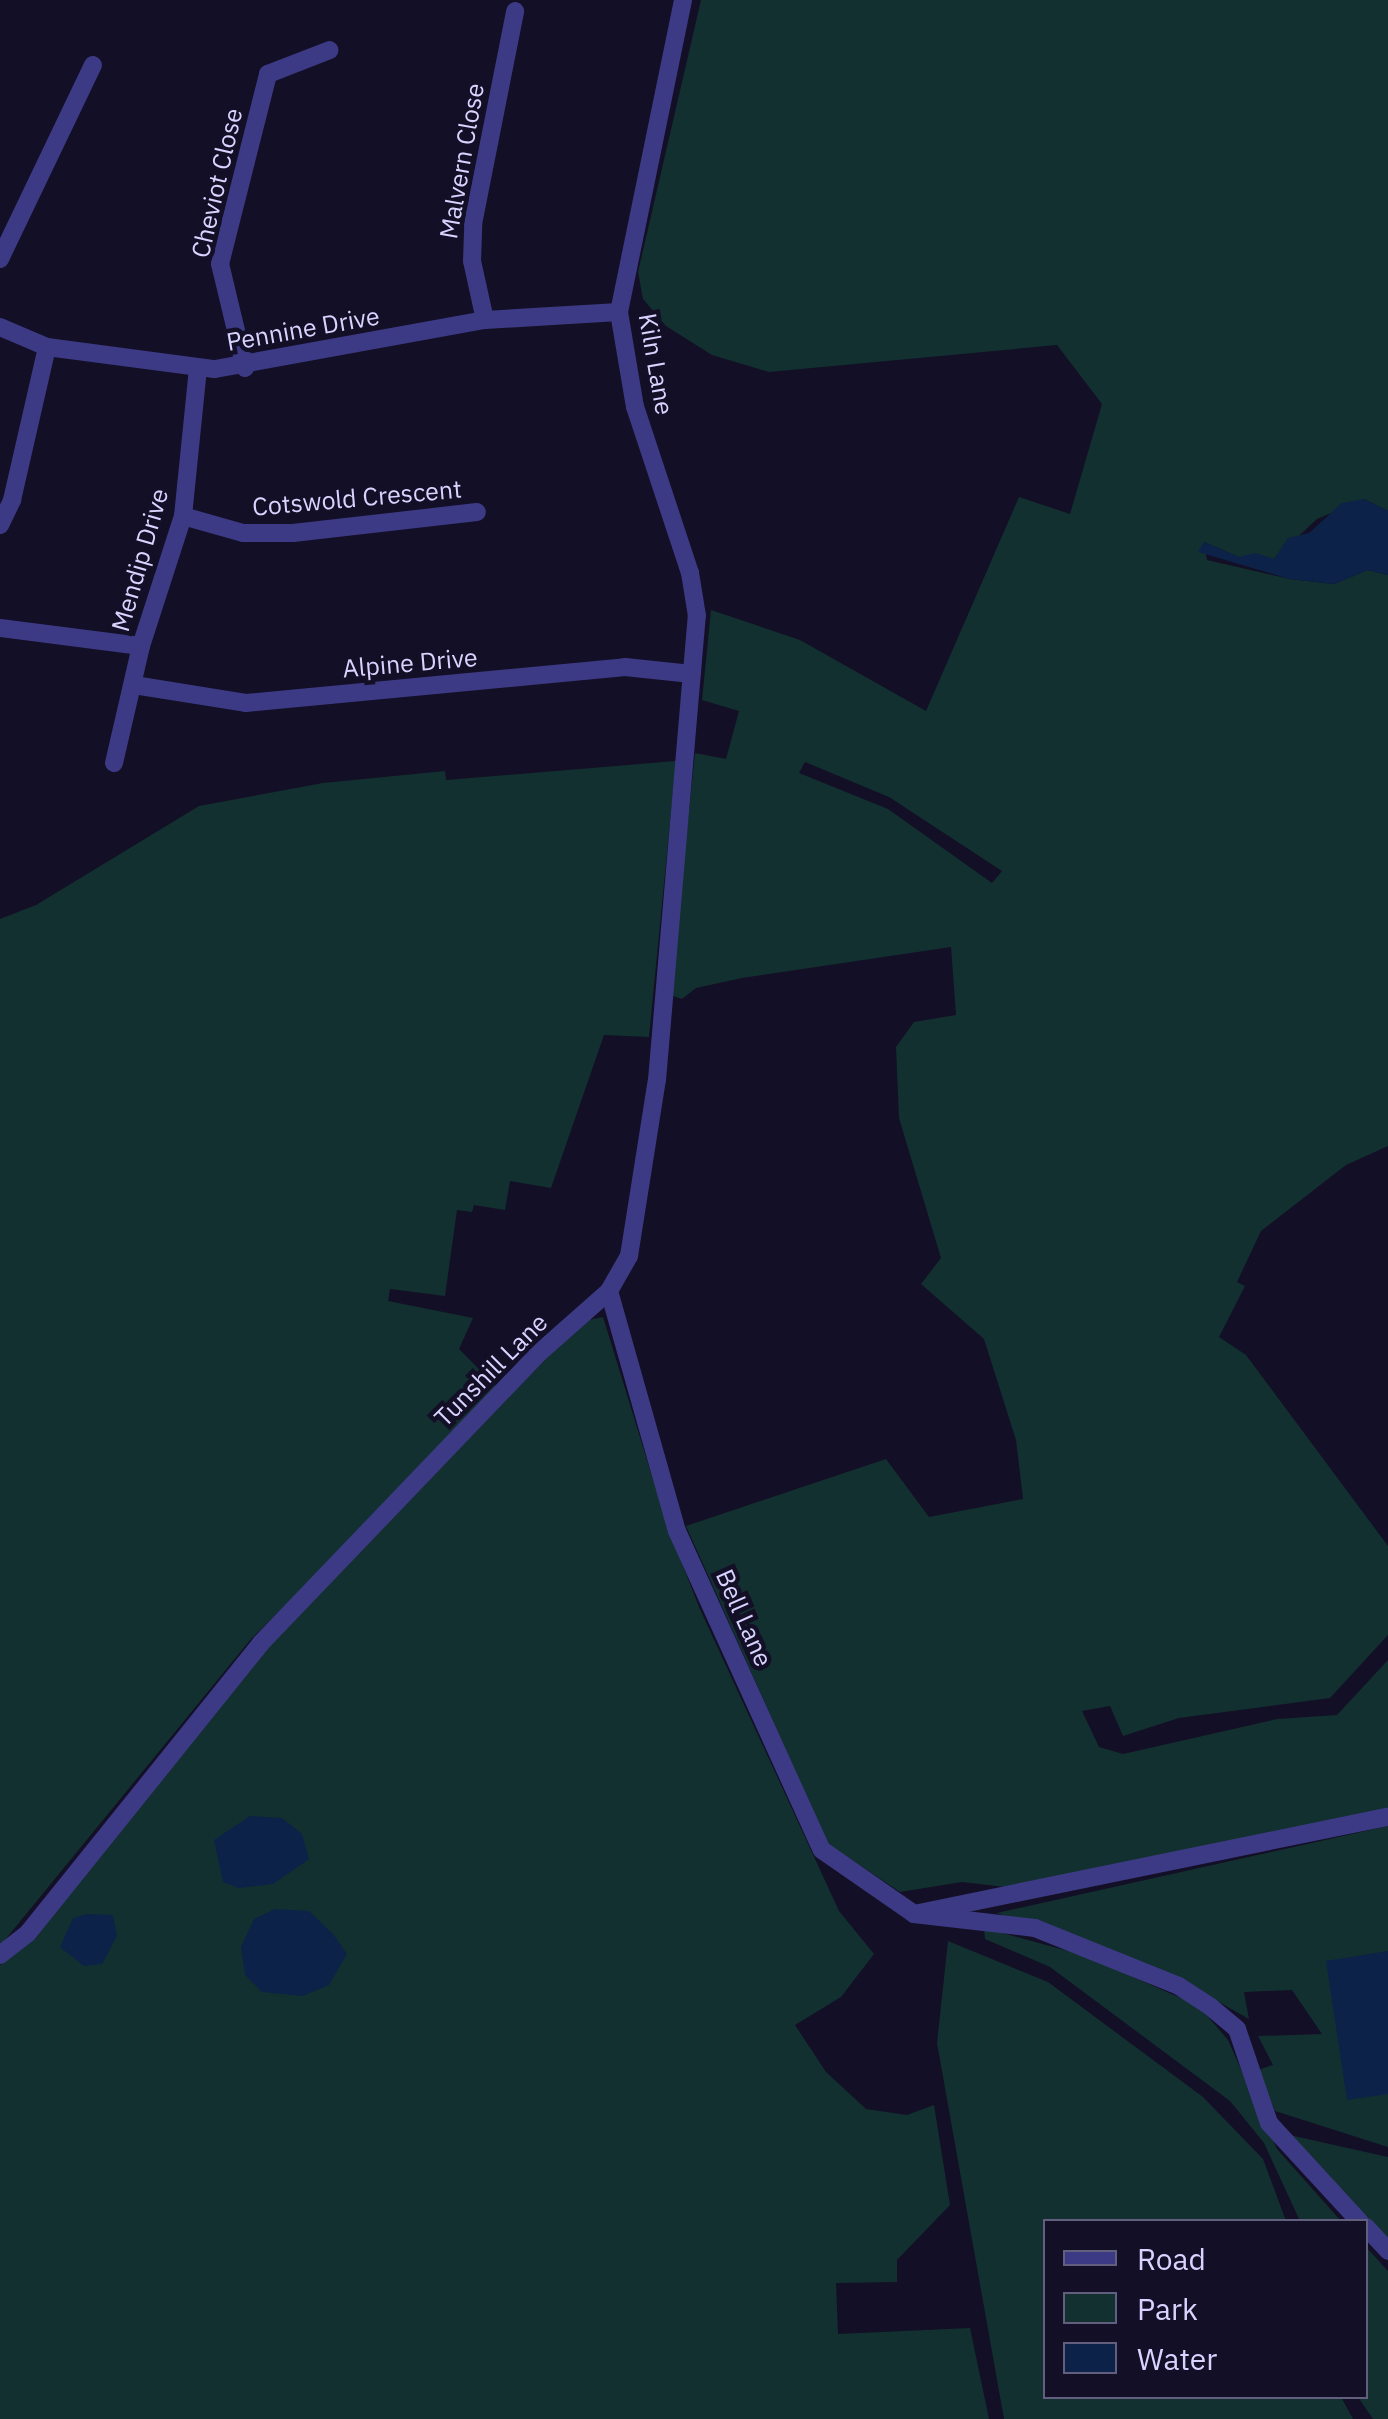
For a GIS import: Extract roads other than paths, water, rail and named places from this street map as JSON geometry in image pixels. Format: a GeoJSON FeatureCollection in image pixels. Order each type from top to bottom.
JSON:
{"type":"FeatureCollection","features":[{"type":"Feature","properties":{"kind":"street","name":"Kiln Lane"},"geometry":{"type":"LineString","coordinates":[[683,0],[619,312],[635,407],[696,597],[692,674]]}},
{"type":"Feature","properties":{"kind":"street","name":"Malvern Close"},"geometry":{"type":"LineString","coordinates":[[484,320],[472,260],[472,224],[510,17]]}},
{"type":"Feature","properties":{"kind":"street","name":"Cheviot Close"},"geometry":{"type":"LineString","coordinates":[[246,368],[220,264],[268,74],[330,50]]}},
{"type":"Feature","properties":{"kind":"street"},"geometry":{"type":"LineString","coordinates":[[0,258],[93,65]]}},
{"type":"Feature","properties":{"kind":"street","name":"Pennine Drive"},"geometry":{"type":"LineString","coordinates":[[0,327],[47,347],[198,368],[246,368],[484,320],[619,312]]}},
{"type":"Feature","properties":{"kind":"street"},"geometry":{"type":"LineString","coordinates":[[0,525],[12,500],[47,347]]}},
{"type":"Feature","properties":{"kind":"street","name":"Mendip Drive"},"geometry":{"type":"LineString","coordinates":[[114,763],[141,646],[184,516],[198,368]]}},
{"type":"Feature","properties":{"kind":"street","name":"Cotswold Crescent"},"geometry":{"type":"LineString","coordinates":[[184,516],[243,533],[292,533],[477,512]]}},
{"type":"Feature","properties":{"kind":"street"},"geometry":{"type":"LineString","coordinates":[[0,628],[141,646]]}},
{"type":"Feature","properties":{"kind":"street","name":"Alpine Drive"},"geometry":{"type":"LineString","coordinates":[[134,685],[246,704],[626,667],[692,674]]}},
{"type":"Feature","properties":{"kind":"street","name":"Tunshill Lane"},"geometry":{"type":"LineString","coordinates":[[0,1955],[28,1934],[261,1643],[539,1353],[609,1291],[629,1256],[657,1080],[692,674]]}},
{"type":"Feature","properties":{"kind":"street","name":"Bell Lane"},"geometry":{"type":"LineString","coordinates":[[609,1291],[676,1530],[822,1850],[914,1914]]}},
{"type":"Feature","properties":{"kind":"street"},"geometry":{"type":"LineString","coordinates":[[914,1914],[1388,1817]]}},
{"type":"Feature","properties":{"kind":"street"},"geometry":{"type":"LineString","coordinates":[[914,1914],[1034,1928],[1179,1986],[1212,2007],[1237,2029],[1269,2123],[1357,2219]]}},
{"type":"Feature","properties":{"kind":"street"},"geometry":{"type":"LineString","coordinates":[[1368,2229],[1388,2252]]}},
{"type":"Feature","properties":{"kind":"water"},"geometry":{"type":"Polygon","coordinates":[[[1364,499],[1388,511],[1388,575],[1368,570],[1334,584],[1290,579],[1198,552],[1204,542],[1239,557],[1255,553],[1274,559],[1288,538],[1309,533],[1342,503],[1364,499]]]}},
{"type":"Feature","properties":{"kind":"water"},"geometry":{"type":"Polygon","coordinates":[[[250,1816],[282,1818],[302,1834],[309,1859],[273,1884],[239,1888],[223,1882],[214,1840],[250,1816]]]}},
{"type":"Feature","properties":{"kind":"water"},"geometry":{"type":"Polygon","coordinates":[[[275,1909],[309,1911],[333,1934],[347,1954],[329,1985],[303,1996],[262,1992],[245,1975],[241,1947],[254,1919],[275,1909]]]}},
{"type":"Feature","properties":{"kind":"water"},"geometry":{"type":"Polygon","coordinates":[[[113,1915],[117,1936],[102,1964],[84,1966],[60,1947],[73,1918],[113,1915]]]}},
{"type":"Feature","properties":{"kind":"water"},"geometry":{"type":"Polygon","coordinates":[[[1388,1951],[1388,2094],[1347,2100],[1326,1961],[1388,1951]]]}}]}
